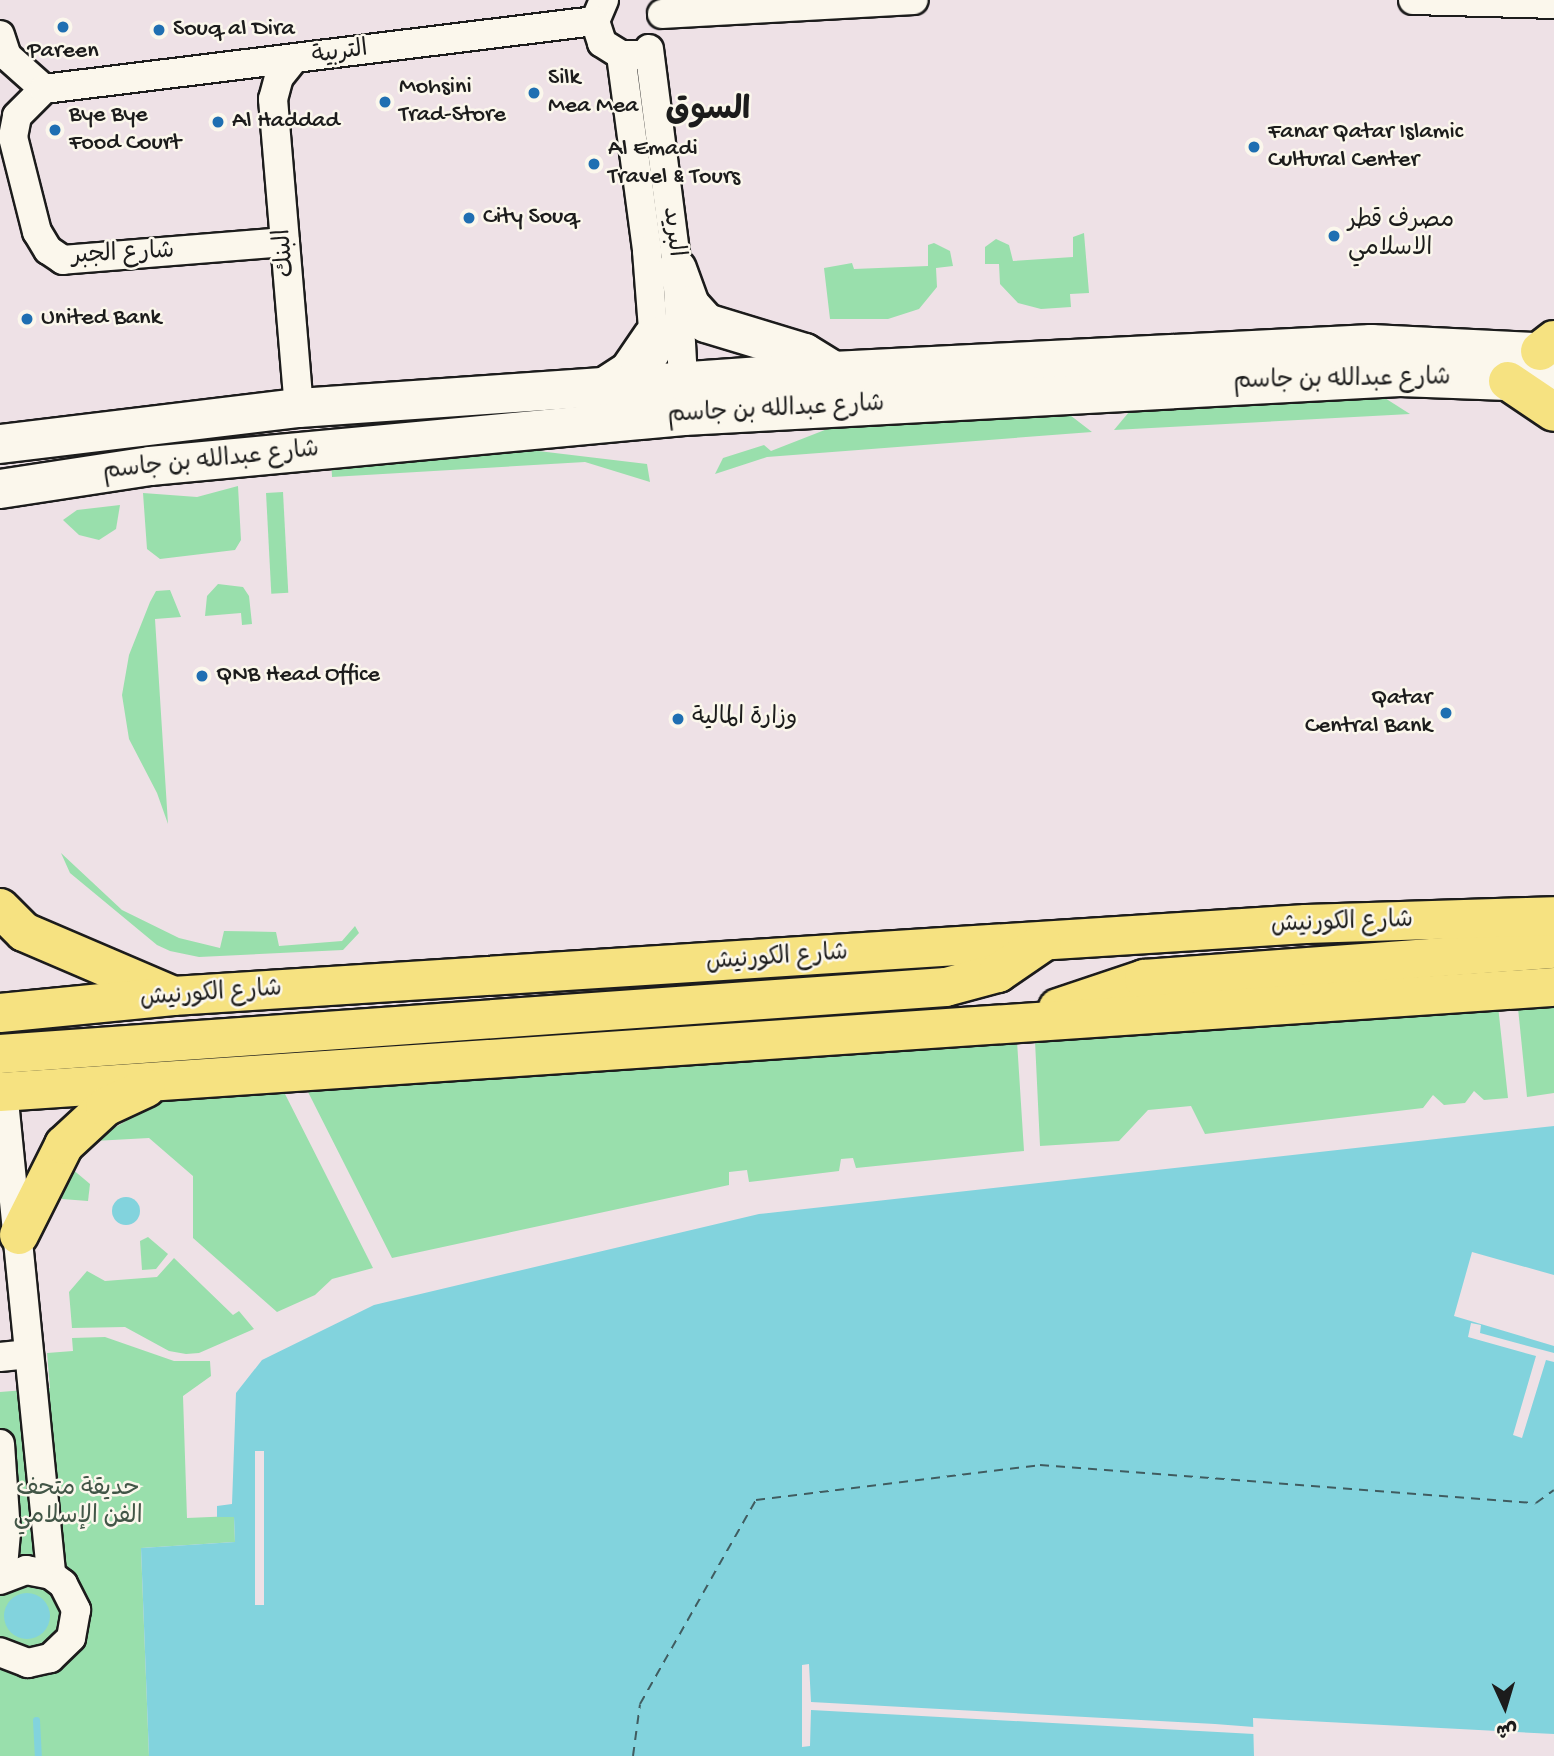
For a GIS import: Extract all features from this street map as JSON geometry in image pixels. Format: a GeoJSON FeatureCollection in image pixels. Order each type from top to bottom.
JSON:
{"type":"FeatureCollection","features":[{"type":"Feature","properties":{"kind":"main road"},"geometry":{"type":"LineString","coordinates":[[1507,381],[1554,411]]}},
{"type":"Feature","properties":{"kind":"main road"},"geometry":{"type":"LineString","coordinates":[[0,908],[24,932],[173,996]]}},
{"type":"Feature","properties":{"kind":"main road","name":"شارع الكورنيش"},"geometry":{"type":"LineString","coordinates":[[0,1013],[173,996],[1306,924],[1554,916]]}},
{"type":"Feature","properties":{"kind":"main road"},"geometry":{"type":"LineString","coordinates":[[1,1074],[946,987],[998,973],[1043,942]]}},
{"type":"Feature","properties":{"kind":"main road"},"geometry":{"type":"LineString","coordinates":[[1023,1021],[1144,979],[1554,949]]}},
{"type":"Feature","properties":{"kind":"main road"},"geometry":{"type":"LineString","coordinates":[[1,1074],[161,1081],[1554,986]]}},
{"type":"Feature","properties":{"kind":"main road"},"geometry":{"type":"LineString","coordinates":[[19,1235],[64,1146],[105,1107],[161,1081]]}},
{"type":"Feature","properties":{"kind":"street"},"geometry":{"type":"LineString","coordinates":[[599,11],[602,43],[621,55],[649,49],[660,34],[657,7],[914,0]]}},
{"type":"Feature","properties":{"kind":"street"},"geometry":{"type":"LineString","coordinates":[[1413,0],[1554,4]]}},
{"type":"Feature","properties":{"kind":"street","name":"التربية"},"geometry":{"type":"LineString","coordinates":[[44,89],[293,60],[599,11]]}},
{"type":"Feature","properties":{"kind":"street"},"geometry":{"type":"LineString","coordinates":[[0,35],[7,57],[44,89]]}},
{"type":"Feature","properties":{"kind":"street","name":"البريد"},"geometry":{"type":"LineString","coordinates":[[649,49],[677,269],[671,399]]}},
{"type":"Feature","properties":{"kind":"street","name":"البريد"},"geometry":{"type":"LineString","coordinates":[[621,55],[647,251],[653,336],[671,399]]}},
{"type":"Feature","properties":{"kind":"street","name":"البنك"},"geometry":{"type":"LineString","coordinates":[[293,60],[279,77],[273,99],[299,408]]}},
{"type":"Feature","properties":{"kind":"street"},"geometry":{"type":"LineString","coordinates":[[243,64],[263,78],[273,99]]}},
{"type":"Feature","properties":{"kind":"street","name":"شارع الجبر"},"geometry":{"type":"LineString","coordinates":[[44,89],[23,106],[13,137],[37,232],[57,257],[84,261],[285,242]]}},
{"type":"Feature","properties":{"kind":"street"},"geometry":{"type":"LineString","coordinates":[[677,269],[690,305],[706,323],[805,353],[833,371]]}},
{"type":"Feature","properties":{"kind":"street"},"geometry":{"type":"LineString","coordinates":[[606,386],[629,371],[653,336]]}},
{"type":"Feature","properties":{"kind":"street","name":"شارع عبدالله بن جاسم"},"geometry":{"type":"LineString","coordinates":[[0,489],[150,466],[671,399],[833,371],[1346,345],[1549,348]]}},
{"type":"Feature","properties":{"kind":"street","name":"شارع عبدالله بن جاسم"},"geometry":{"type":"LineString","coordinates":[[6,441],[299,408],[606,386],[671,399],[1422,377],[1507,381],[1554,388]]}},
{"type":"Feature","properties":{"kind":"street"},"geometry":{"type":"LineString","coordinates":[[1,1074],[51,1575]]}},
{"type":"Feature","properties":{"kind":"street"},"geometry":{"type":"LineString","coordinates":[[0,1357],[29,1354]]}},
{"type":"Feature","properties":{"kind":"street"},"geometry":{"type":"LineString","coordinates":[[0,1444],[6,1533],[1,1579],[26,1570],[51,1575],[63,1584],[76,1609],[71,1638],[61,1650],[39,1662],[17,1661],[0,1652]]}},
{"type":"Feature","properties":{"kind":"green space"},"geometry":{"type":"Polygon","coordinates":[[[1084,233],[1089,293],[1070,294],[1071,307],[1041,309],[1018,303],[1000,284],[999,264],[985,264],[985,247],[996,239],[1009,245],[1013,261],[1073,257],[1073,237],[1084,233]]]}},
{"type":"Feature","properties":{"kind":"green space"},"geometry":{"type":"Polygon","coordinates":[[[934,243],[950,251],[953,266],[936,268],[937,287],[919,309],[888,319],[830,319],[824,268],[852,263],[854,269],[928,266],[928,245],[934,243]]]}},
{"type":"Feature","properties":{"kind":"green space"},"geometry":{"type":"Polygon","coordinates":[[[1377,393],[1410,414],[1114,430],[1134,406],[1377,393]]]}},
{"type":"Feature","properties":{"kind":"green space"},"geometry":{"type":"Polygon","coordinates":[[[1066,412],[1092,432],[767,457],[715,474],[723,458],[764,445],[771,451],[835,426],[1066,412]]]}},
{"type":"Feature","properties":{"kind":"green space"},"geometry":{"type":"Polygon","coordinates":[[[513,448],[647,464],[650,482],[585,462],[332,477],[331,457],[513,448]]]}},
{"type":"Feature","properties":{"kind":"green space"},"geometry":{"type":"Polygon","coordinates":[[[238,486],[241,540],[235,550],[160,559],[147,549],[143,493],[197,497],[238,486]]]}},
{"type":"Feature","properties":{"kind":"green space"},"geometry":{"type":"Polygon","coordinates":[[[283,492],[288,593],[271,594],[266,493],[283,492]]]}},
{"type":"Feature","properties":{"kind":"green space"},"geometry":{"type":"Polygon","coordinates":[[[120,505],[116,529],[99,540],[79,535],[63,520],[77,510],[120,505]]]}},
{"type":"Feature","properties":{"kind":"green space"},"geometry":{"type":"Polygon","coordinates":[[[218,584],[243,587],[249,596],[252,624],[242,625],[241,613],[205,616],[207,596],[218,584]]]}},
{"type":"Feature","properties":{"kind":"green space"},"geometry":{"type":"Polygon","coordinates":[[[170,590],[181,617],[155,619],[168,824],[157,793],[129,739],[122,695],[129,655],[150,602],[156,591],[170,590]]]}},
{"type":"Feature","properties":{"kind":"green space"},"geometry":{"type":"Polygon","coordinates":[[[61,853],[122,910],[179,938],[220,948],[224,931],[276,932],[279,946],[342,941],[355,926],[359,933],[343,950],[199,957],[170,951],[157,945],[70,873],[61,853]]]}},
{"type":"Feature","properties":{"kind":"green space"},"geometry":{"type":"Polygon","coordinates":[[[1554,1005],[1554,1093],[1527,1097],[1518,1008],[1554,1005]]]}},
{"type":"Feature","properties":{"kind":"green space"},"geometry":{"type":"Polygon","coordinates":[[[1498,1006],[1508,1098],[1484,1100],[1474,1091],[1465,1103],[1444,1105],[1433,1095],[1423,1108],[1205,1134],[1191,1106],[1148,1110],[1119,1141],[1040,1146],[1035,1041],[1498,1006]]]}},
{"type":"Feature","properties":{"kind":"green space"},"geometry":{"type":"Polygon","coordinates":[[[1017,1041],[1024,1151],[856,1168],[853,1158],[841,1159],[839,1171],[749,1182],[747,1170],[729,1172],[729,1185],[392,1258],[307,1090],[1017,1041]]]}},
{"type":"Feature","properties":{"kind":"green space"},"geometry":{"type":"Polygon","coordinates":[[[283,1090],[373,1268],[332,1279],[315,1295],[277,1312],[193,1238],[193,1176],[149,1138],[94,1141],[96,1138],[80,1154],[76,1149],[122,1114],[124,1120],[102,1135],[126,1121],[124,1112],[142,1104],[283,1090]]]}},
{"type":"Feature","properties":{"kind":"green space"},"geometry":{"type":"Polygon","coordinates":[[[71,1168],[90,1184],[88,1201],[62,1199],[60,1187],[71,1168]]]}},
{"type":"Feature","properties":{"kind":"green space"},"geometry":{"type":"Polygon","coordinates":[[[148,1237],[168,1254],[156,1269],[142,1270],[140,1241],[148,1237]]]}},
{"type":"Feature","properties":{"kind":"green space"},"geometry":{"type":"Polygon","coordinates":[[[174,1258],[233,1315],[239,1311],[254,1329],[199,1353],[186,1354],[169,1351],[125,1327],[72,1328],[69,1292],[87,1271],[105,1281],[157,1277],[174,1258]]]}},
{"type":"Feature","properties":{"kind":"green space","name":"حديقة متحف الفن الإسلامي"},"geometry":{"type":"Polygon","coordinates":[[[105,1337],[174,1361],[210,1361],[211,1376],[183,1396],[187,1518],[234,1516],[235,1542],[141,1548],[149,1756],[0,1756],[0,1392],[50,1388],[47,1353],[73,1351],[72,1338],[105,1337]]]}},
{"type":"Feature","properties":{"kind":"water"},"geometry":{"type":"Polygon","coordinates":[[[1554,1126],[1554,1275],[1472,1252],[1454,1316],[1554,1346],[1554,1734],[1253,1718],[1254,1756],[149,1756],[141,1548],[235,1542],[234,1517],[217,1517],[217,1506],[232,1504],[236,1393],[262,1360],[374,1305],[759,1214],[1554,1126]]]}},
{"type":"Feature","properties":{"kind":"water"},"geometry":{"type":"Polygon","coordinates":[[[126,1197],[136,1201],[140,1211],[136,1221],[126,1225],[116,1221],[112,1211],[116,1201],[126,1197]]]}},
{"type":"Feature","properties":{"kind":"water"},"geometry":{"type":"Polygon","coordinates":[[[27,1593],[44,1599],[50,1616],[44,1633],[27,1639],[10,1633],[4,1616],[10,1599],[27,1593]]]}},
{"type":"Feature","properties":{"kind":"pier"},"geometry":{"type":"Polygon","coordinates":[[[1471,1323],[1481,1325],[1480,1333],[1554,1353],[1554,1362],[1546,1360],[1522,1438],[1513,1435],[1536,1356],[1468,1337],[1471,1323]]]}},
{"type":"Feature","properties":{"kind":"pier"},"geometry":{"type":"Polygon","coordinates":[[[255,1451],[264,1451],[264,1605],[255,1605],[255,1451]]]}},
{"type":"Feature","properties":{"kind":"pier"},"geometry":{"type":"Polygon","coordinates":[[[809,1664],[811,1702],[1215,1724],[1254,1727],[1254,1734],[811,1710],[810,1746],[802,1747],[802,1665],[809,1664]]]}},
{"type":"Feature","properties":{"kind":"waterway"},"geometry":{"type":"LineString","coordinates":[[36,1720],[38,1756]]}},
{"type":"Feature","properties":{"kind":"ferry route"},"geometry":{"type":"LineString","coordinates":[[633,1756],[640,1704],[756,1500],[1040,1465],[1536,1503],[1554,1490]]}},
{"type":"Feature","properties":{"kind":"place","name":"Pareen"},"geometry":{"type":"Point","coordinates":[63,27]}},
{"type":"Feature","properties":{"kind":"place","name":"Souq al Dira"},"geometry":{"type":"Point","coordinates":[159,30]}},
{"type":"Feature","properties":{"kind":"place","name":"Silk Mea Mea"},"geometry":{"type":"Point","coordinates":[534,93]}},
{"type":"Feature","properties":{"kind":"place","name":"Mohsini Trad-Store"},"geometry":{"type":"Point","coordinates":[385,102]}},
{"type":"Feature","properties":{"kind":"place","name":"Al Haddad"},"geometry":{"type":"Point","coordinates":[218,122]}},
{"type":"Feature","properties":{"kind":"place","name":"Bye Bye Food Court"},"geometry":{"type":"Point","coordinates":[55,130]}},
{"type":"Feature","properties":{"kind":"place","name":"Fanar Qatar Islamic Cultural Center"},"geometry":{"type":"Point","coordinates":[1254,147]}},
{"type":"Feature","properties":{"kind":"place","name":"Al Emadi Travel & Tours"},"geometry":{"type":"Point","coordinates":[594,164]}},
{"type":"Feature","properties":{"kind":"place","name":"City Souq"},"geometry":{"type":"Point","coordinates":[469,218]}},
{"type":"Feature","properties":{"kind":"place","name":"مصرف قطر الاسلامي"},"geometry":{"type":"Point","coordinates":[1334,236]}},
{"type":"Feature","properties":{"kind":"place","name":"United Bank"},"geometry":{"type":"Point","coordinates":[27,319]}},
{"type":"Feature","properties":{"kind":"place","name":"QNB Head Office"},"geometry":{"type":"Point","coordinates":[202,676]}},
{"type":"Feature","properties":{"kind":"place","name":"Qatar Central Bank"},"geometry":{"type":"Point","coordinates":[1446,713]}},
{"type":"Feature","properties":{"kind":"place","name":"وزارة المالية"},"geometry":{"type":"Point","coordinates":[678,719]}},
{"type":"Feature","properties":{"kind":"district","name":"السوق"},"geometry":{"type":"Point","coordinates":[708,112]}}]}
